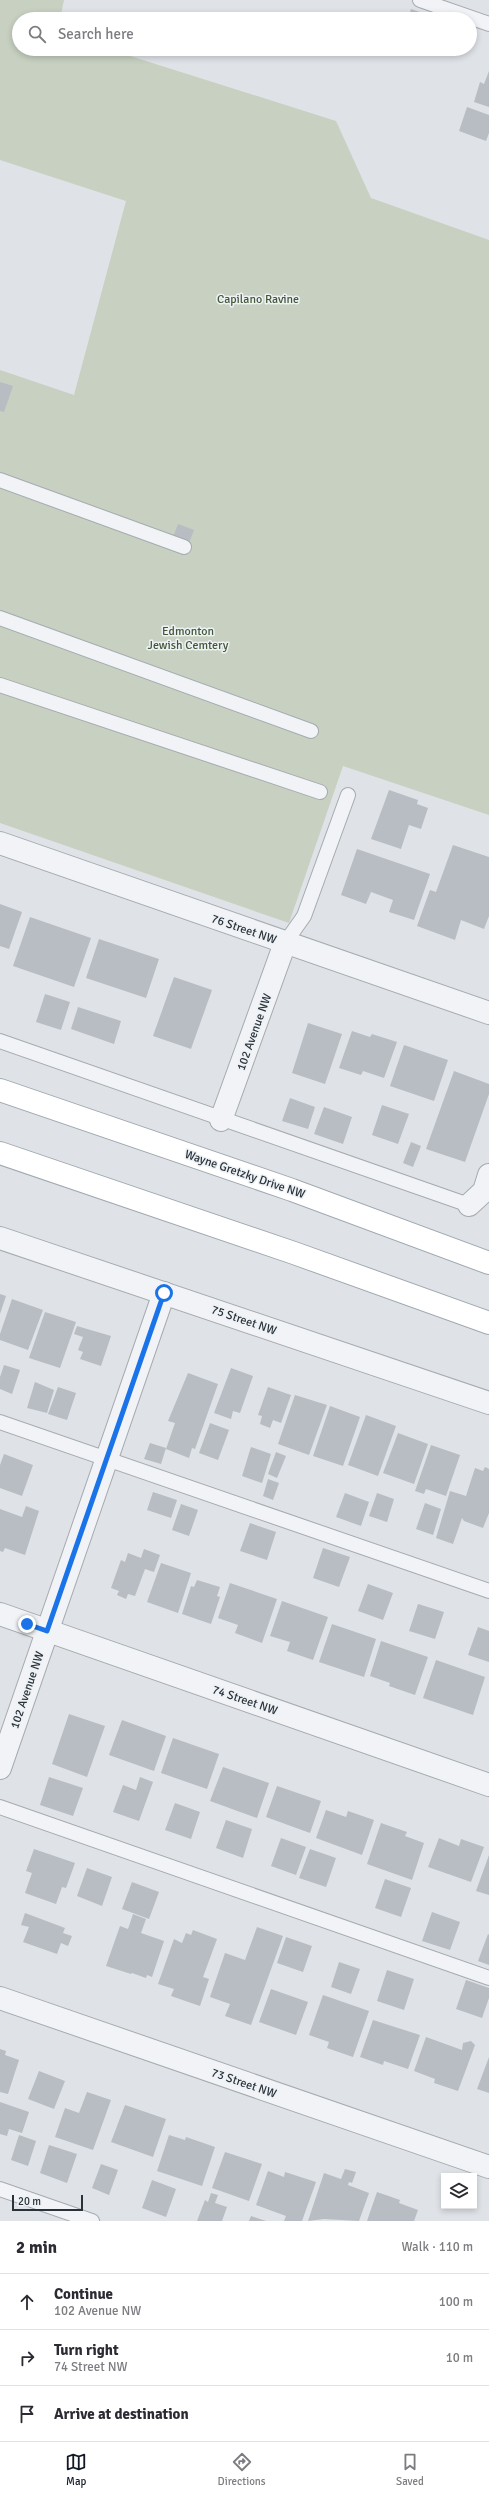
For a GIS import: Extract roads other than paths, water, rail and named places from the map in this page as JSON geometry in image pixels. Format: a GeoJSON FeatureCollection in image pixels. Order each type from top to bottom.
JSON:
{"type":"FeatureCollection","features":[{"type":"Feature","properties":{"kind":"main road","name":"Wayne Gretzky Drive NW"},"geometry":{"type":"LineString","coordinates":[[0,1090],[292,1190],[489,1263]]}},
{"type":"Feature","properties":{"kind":"main road"},"geometry":{"type":"LineString","coordinates":[[0,1153],[294,1253],[489,1323]]}},
{"type":"Feature","properties":{"kind":"street","name":"76 Street NW"},"geometry":{"type":"LineString","coordinates":[[0,843],[489,1013]]}},
{"type":"Feature","properties":{"kind":"street","name":"102 Avenue NW"},"geometry":{"type":"LineString","coordinates":[[221,1120],[285,943]]}},
{"type":"Feature","properties":{"kind":"street"},"geometry":{"type":"LineString","coordinates":[[469,1205],[484,1191],[489,1175]]}},
{"type":"Feature","properties":{"kind":"street","name":"75 Street NW"},"geometry":{"type":"LineString","coordinates":[[0,1238],[489,1403]]}},
{"type":"Feature","properties":{"kind":"street","name":"102 Avenue NW"},"geometry":{"type":"LineString","coordinates":[[0,1768],[164,1293]]}},
{"type":"Feature","properties":{"kind":"street","name":"74 Street NW"},"geometry":{"type":"LineString","coordinates":[[0,1614],[489,1785]]}},
{"type":"Feature","properties":{"kind":"street","name":"73 Street NW"},"geometry":{"type":"LineString","coordinates":[[0,1998],[489,2167]]}},
{"type":"Feature","properties":{"kind":"lane"},"geometry":{"type":"LineString","coordinates":[[420,0],[454,12]]}},
{"type":"Feature","properties":{"kind":"lane"},"geometry":{"type":"LineString","coordinates":[[477,20],[489,24]]}},
{"type":"Feature","properties":{"kind":"lane"},"geometry":{"type":"LineString","coordinates":[[0,480],[184,547]]}},
{"type":"Feature","properties":{"kind":"lane"},"geometry":{"type":"LineString","coordinates":[[0,618],[312,731]]}},
{"type":"Feature","properties":{"kind":"lane"},"geometry":{"type":"LineString","coordinates":[[0,685],[320,792]]}},
{"type":"Feature","properties":{"kind":"lane"},"geometry":{"type":"LineString","coordinates":[[285,943],[304,916],[348,795]]}},
{"type":"Feature","properties":{"kind":"lane"},"geometry":{"type":"LineString","coordinates":[[0,1041],[221,1120],[469,1205]]}},
{"type":"Feature","properties":{"kind":"lane"},"geometry":{"type":"LineString","coordinates":[[0,1422],[489,1591]]}},
{"type":"Feature","properties":{"kind":"lane"},"geometry":{"type":"LineString","coordinates":[[0,1807],[489,1978]]}},
{"type":"Feature","properties":{"kind":"lane"},"geometry":{"type":"LineString","coordinates":[[0,2189],[92,2221]]}},
{"type":"Feature","properties":{"kind":"park label","name":"Capilano Ravine"},"geometry":{"type":"Point","coordinates":[258,299]}},
{"type":"Feature","properties":{"kind":"park label","name":"Edmonton Jewish Cemtery"},"geometry":{"type":"Point","coordinates":[188,638]}}]}
